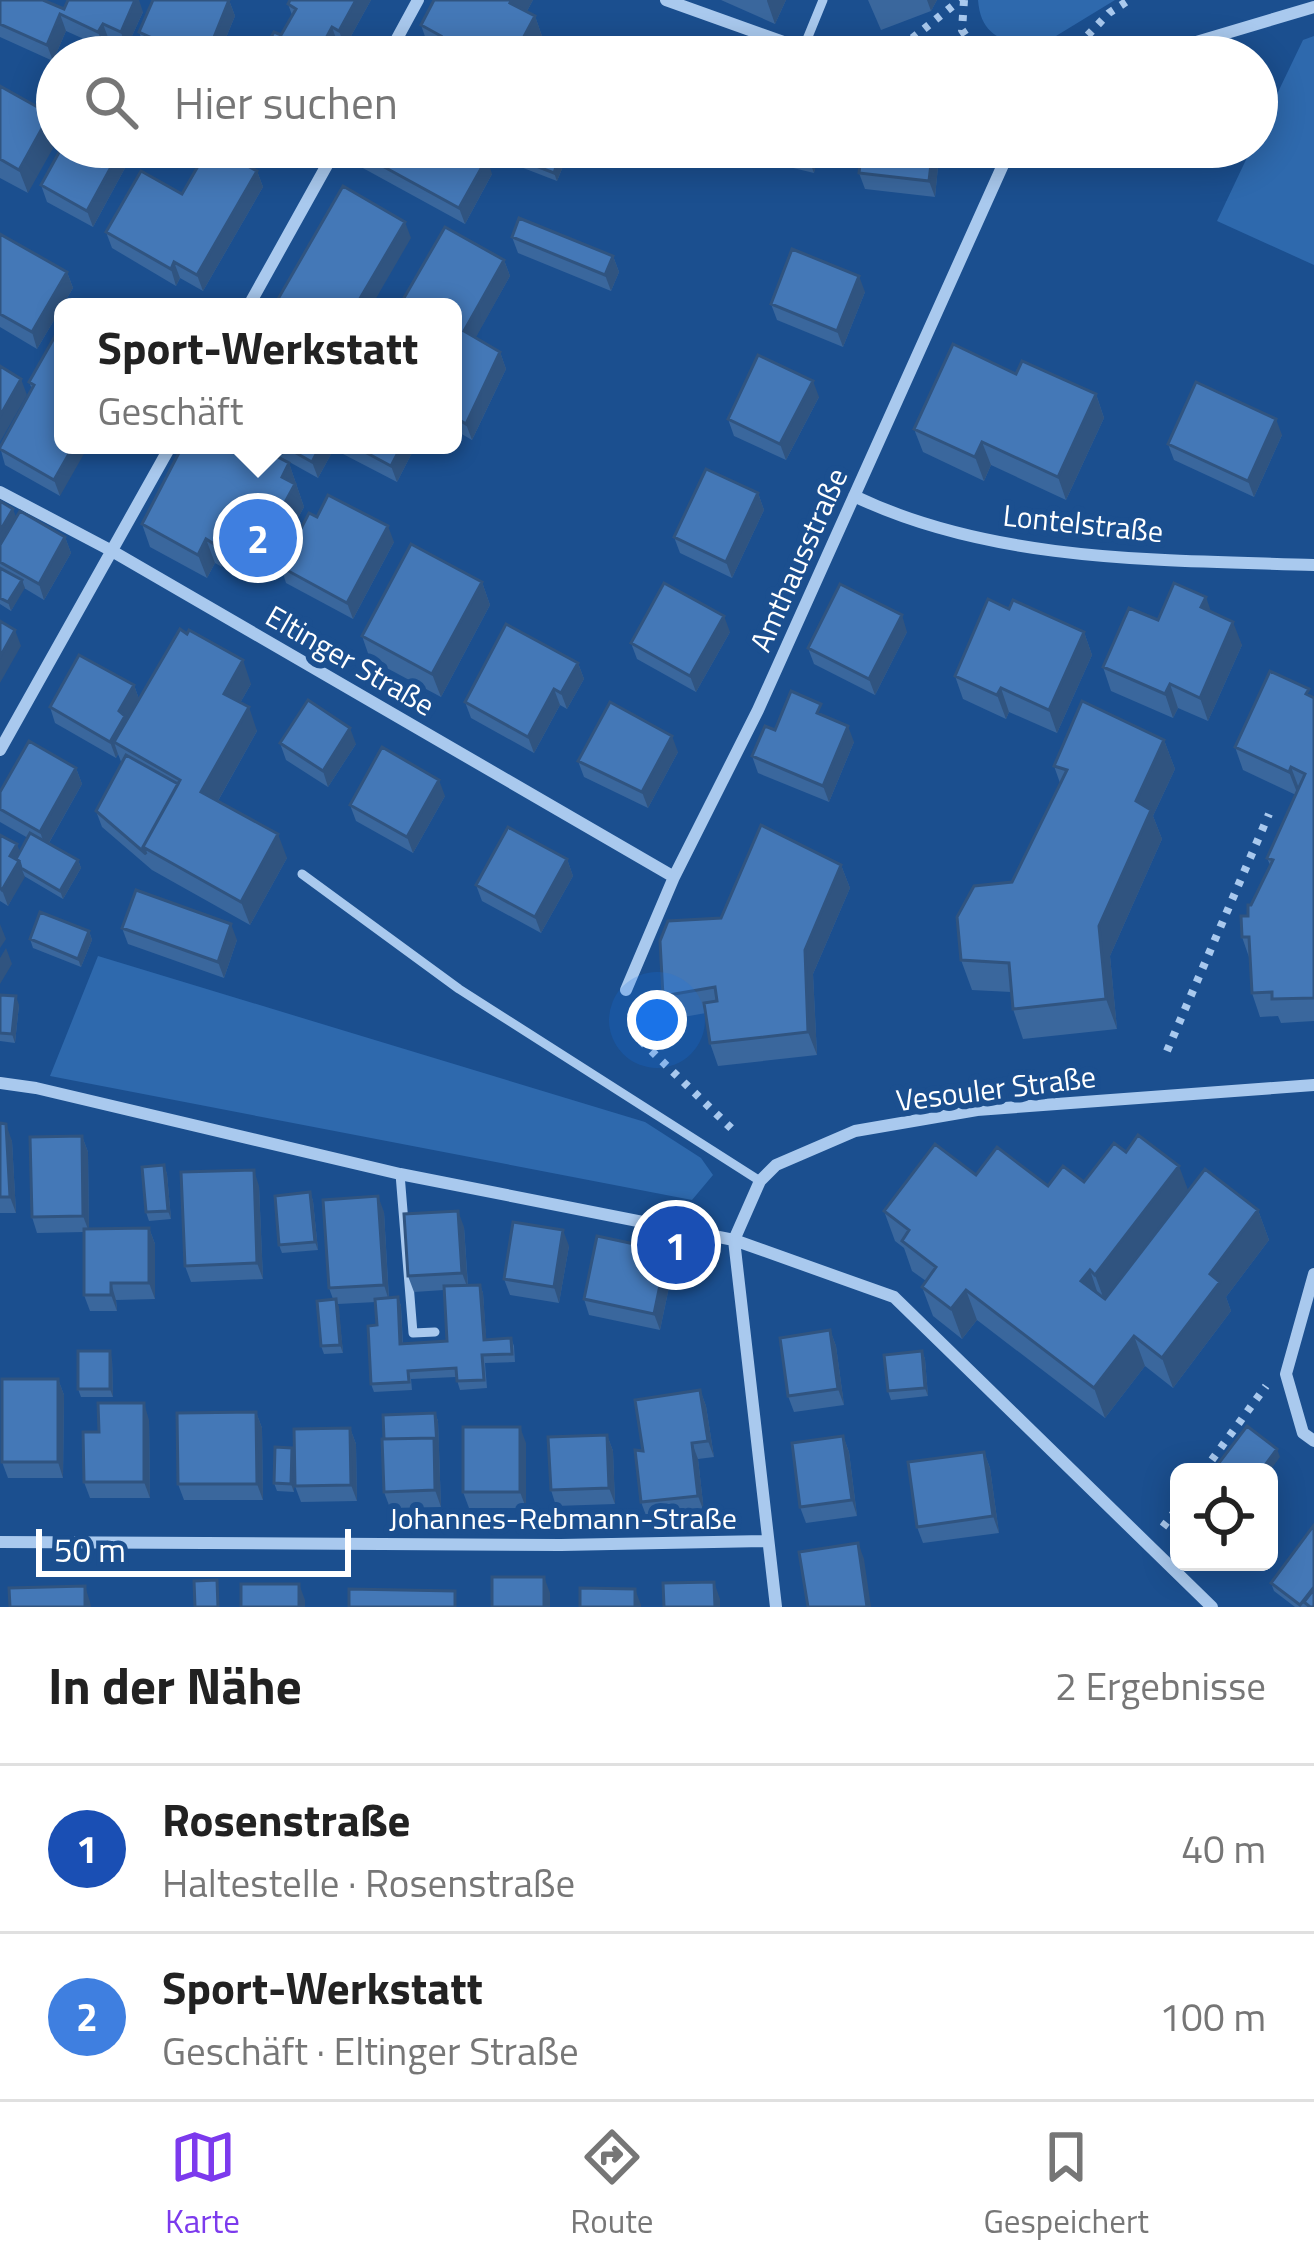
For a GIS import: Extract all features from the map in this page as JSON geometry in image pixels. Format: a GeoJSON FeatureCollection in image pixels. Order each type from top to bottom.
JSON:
{"type":"FeatureCollection","features":[{"type":"Feature","properties":{"kind":"street"},"geometry":{"type":"LineString","coordinates":[[398,36],[418,0]]}},
{"type":"Feature","properties":{"kind":"street"},"geometry":{"type":"LineString","coordinates":[[666,0],[766,36]]}},
{"type":"Feature","properties":{"kind":"street"},"geometry":{"type":"LineString","coordinates":[[1217,36],[1314,7]]}},
{"type":"Feature","properties":{"kind":"street"},"geometry":{"type":"LineString","coordinates":[[253,298],[325,168]]}},
{"type":"Feature","properties":{"kind":"street","name":"Amthausstraße"},"geometry":{"type":"LineString","coordinates":[[626,990],[674,877],[758,710],[1002,168]]}},
{"type":"Feature","properties":{"kind":"street"},"geometry":{"type":"LineString","coordinates":[[0,750],[166,454]]}},
{"type":"Feature","properties":{"kind":"street","name":"Eltinger Straße"},"geometry":{"type":"LineString","coordinates":[[0,492],[112,551],[674,877]]}},
{"type":"Feature","properties":{"kind":"street","name":"Lontelstraße"},"geometry":{"type":"LineString","coordinates":[[854,496],[943,531],[1082,553],[1314,565]]}},
{"type":"Feature","properties":{"kind":"street"},"geometry":{"type":"LineString","coordinates":[[0,1083],[400,1174],[734,1240],[894,1297],[1212,1607]]}},
{"type":"Feature","properties":{"kind":"street","name":"Vesouler Straße"},"geometry":{"type":"LineString","coordinates":[[734,1240],[760,1181],[776,1165],[855,1131],[977,1110],[1314,1085]]}},
{"type":"Feature","properties":{"kind":"street"},"geometry":{"type":"LineString","coordinates":[[734,1240],[776,1607]]}},
{"type":"Feature","properties":{"kind":"street"},"geometry":{"type":"LineString","coordinates":[[1314,1274],[1286,1374],[1304,1433],[1314,1441]]}},
{"type":"Feature","properties":{"kind":"street","name":"Johannes-Rebmann-Straße"},"geometry":{"type":"LineString","coordinates":[[0,1542],[561,1545],[766,1541]]}},
{"type":"Feature","properties":{"kind":"lane"},"geometry":{"type":"LineString","coordinates":[[808,36],[823,0]]}},
{"type":"Feature","properties":{"kind":"lane"},"geometry":{"type":"LineString","coordinates":[[302,874],[459,989],[760,1181]]}},
{"type":"Feature","properties":{"kind":"lane"},"geometry":{"type":"LineString","coordinates":[[400,1174],[413,1333],[435,1332]]}},
{"type":"Feature","properties":{"kind":"path"},"geometry":{"type":"LineString","coordinates":[[916,36],[962,0]]}},
{"type":"Feature","properties":{"kind":"path"},"geometry":{"type":"LineString","coordinates":[[962,0],[965,36]]}},
{"type":"Feature","properties":{"kind":"path"},"geometry":{"type":"LineString","coordinates":[[1087,36],[1130,0]]}},
{"type":"Feature","properties":{"kind":"path"},"geometry":{"type":"LineString","coordinates":[[1167,1051],[1269,814]]}},
{"type":"Feature","properties":{"kind":"path"},"geometry":{"type":"LineString","coordinates":[[626,990],[636,1036],[710,1110],[776,1165]]}},
{"type":"Feature","properties":{"kind":"path"},"geometry":{"type":"LineString","coordinates":[[1210,1463],[1264,1388],[1286,1374]]}},
{"type":"Feature","properties":{"kind":"shaded area"},"geometry":{"type":"Polygon","coordinates":[[[978,0],[1115,0],[1056,36],[997,36],[980,13],[978,0]]]}},
{"type":"Feature","properties":{"kind":"shaded area"},"geometry":{"type":"Polygon","coordinates":[[[1314,36],[1314,265],[1217,221],[1242,168],[1278,168],[1278,92],[1303,40],[1314,36]]]}},
{"type":"Feature","properties":{"kind":"shaded area"},"geometry":{"type":"Polygon","coordinates":[[[98,956],[645,1122],[701,1158],[713,1175],[692,1200],[50,1076],[98,956]]]}},
{"type":"Feature","properties":{"kind":"building"},"geometry":{"type":"Polygon","coordinates":[[[0,0],[43,0],[64,9],[68,0],[135,0],[121,32],[103,24],[98,32],[60,14],[51,36],[36,36],[36,40],[0,24],[0,0]]]}},
{"type":"Feature","properties":{"kind":"building"},"geometry":{"type":"Polygon","coordinates":[[[153,0],[229,0],[214,36],[139,32],[153,0]]]}},
{"type":"Feature","properties":{"kind":"building"},"geometry":{"type":"Polygon","coordinates":[[[290,0],[356,0],[339,31],[332,27],[327,36],[272,36],[274,32],[281,35],[296,9],[288,4],[290,0]]]}},
{"type":"Feature","properties":{"kind":"building"},"geometry":{"type":"Polygon","coordinates":[[[434,0],[512,0],[510,3],[535,16],[524,36],[441,36],[421,25],[434,0]]]}},
{"type":"Feature","properties":{"kind":"building"},"geometry":{"type":"Polygon","coordinates":[[[0,86],[36,106],[36,139],[19,170],[0,159],[0,86]]]}},
{"type":"Feature","properties":{"kind":"building"},"geometry":{"type":"Polygon","coordinates":[[[50,168],[111,168],[87,211],[41,185],[50,168]]]}},
{"type":"Feature","properties":{"kind":"building"},"geometry":{"type":"Polygon","coordinates":[[[197,168],[257,171],[197,275],[174,262],[171,269],[106,232],[141,171],[182,194],[197,168]]]}},
{"type":"Feature","properties":{"kind":"building"},"geometry":{"type":"Polygon","coordinates":[[[386,168],[481,168],[459,208],[386,168]]]}},
{"type":"Feature","properties":{"kind":"building"},"geometry":{"type":"Polygon","coordinates":[[[860,168],[931,168],[929,181],[859,173],[860,168]]]}},
{"type":"Feature","properties":{"kind":"building"},"geometry":{"type":"Polygon","coordinates":[[[343,186],[405,222],[360,298],[279,298],[343,186]]]}},
{"type":"Feature","properties":{"kind":"building"},"geometry":{"type":"Polygon","coordinates":[[[519,218],[613,256],[605,275],[512,237],[519,218]]]}},
{"type":"Feature","properties":{"kind":"building"},"geometry":{"type":"Polygon","coordinates":[[[445,227],[504,260],[464,331],[500,352],[466,424],[462,422],[462,298],[404,298],[445,227]]]}},
{"type":"Feature","properties":{"kind":"building"},"geometry":{"type":"Polygon","coordinates":[[[0,234],[67,272],[32,332],[0,314],[0,234]]]}},
{"type":"Feature","properties":{"kind":"building"},"geometry":{"type":"Polygon","coordinates":[[[792,249],[859,276],[837,331],[771,304],[792,249]]]}},
{"type":"Feature","properties":{"kind":"building"},"geometry":{"type":"Polygon","coordinates":[[[54,338],[54,454],[69,454],[54,480],[0,449],[34,385],[29,382],[54,338]]]}},
{"type":"Feature","properties":{"kind":"building"},"geometry":{"type":"Polygon","coordinates":[[[953,344],[1016,374],[1022,361],[1096,394],[1058,477],[982,442],[975,457],[914,429],[953,344]]]}},
{"type":"Feature","properties":{"kind":"building"},"geometry":{"type":"Polygon","coordinates":[[[758,355],[813,381],[780,444],[728,419],[758,355]]]}},
{"type":"Feature","properties":{"kind":"building"},"geometry":{"type":"Polygon","coordinates":[[[0,366],[21,379],[0,416],[0,366]]]}},
{"type":"Feature","properties":{"kind":"building"},"geometry":{"type":"Polygon","coordinates":[[[1196,382],[1276,419],[1248,481],[1168,444],[1196,382]]]}},
{"type":"Feature","properties":{"kind":"building"},"geometry":{"type":"Polygon","coordinates":[[[178,454],[272,454],[289,463],[282,477],[295,484],[265,539],[227,518],[214,544],[206,539],[198,555],[142,524],[178,454]]]}},
{"type":"Feature","properties":{"kind":"building"},"geometry":{"type":"Polygon","coordinates":[[[369,454],[397,454],[391,466],[369,454]]]}},
{"type":"Feature","properties":{"kind":"building"},"geometry":{"type":"Polygon","coordinates":[[[706,469],[758,493],[726,562],[674,537],[706,469]]]}},
{"type":"Feature","properties":{"kind":"building"},"geometry":{"type":"Polygon","coordinates":[[[328,495],[388,526],[347,603],[281,567],[309,513],[317,517],[328,495]]]}},
{"type":"Feature","properties":{"kind":"building"},"geometry":{"type":"Polygon","coordinates":[[[0,501],[13,509],[0,531],[0,501]]]}},
{"type":"Feature","properties":{"kind":"building"},"geometry":{"type":"Polygon","coordinates":[[[20,511],[65,537],[39,584],[0,562],[0,545],[20,511]]]}},
{"type":"Feature","properties":{"kind":"building"},"geometry":{"type":"Polygon","coordinates":[[[411,544],[482,582],[432,674],[362,636],[411,544]]]}},
{"type":"Feature","properties":{"kind":"building"},"geometry":{"type":"Polygon","coordinates":[[[0,568],[22,580],[8,602],[0,598],[0,568]]]}},
{"type":"Feature","properties":{"kind":"building"},"geometry":{"type":"Polygon","coordinates":[[[664,583],[724,616],[690,676],[631,643],[664,583]]]}},
{"type":"Feature","properties":{"kind":"building"},"geometry":{"type":"Polygon","coordinates":[[[1174,583],[1206,597],[1201,607],[1233,622],[1200,698],[1170,684],[1165,694],[1103,667],[1129,608],[1158,620],[1174,583]]]}},
{"type":"Feature","properties":{"kind":"building"},"geometry":{"type":"Polygon","coordinates":[[[840,584],[902,615],[869,679],[808,648],[840,584]]]}},
{"type":"Feature","properties":{"kind":"building"},"geometry":{"type":"Polygon","coordinates":[[[988,599],[1009,609],[1013,600],[1084,632],[1049,710],[1001,688],[997,695],[955,676],[988,599]]]}},
{"type":"Feature","properties":{"kind":"building"},"geometry":{"type":"Polygon","coordinates":[[[0,621],[15,630],[0,657],[0,621]]]}},
{"type":"Feature","properties":{"kind":"building"},"geometry":{"type":"Polygon","coordinates":[[[506,624],[578,663],[561,693],[554,689],[528,737],[465,702],[506,624]]]}},
{"type":"Feature","properties":{"kind":"building"},"geometry":{"type":"Polygon","coordinates":[[[180,629],[243,660],[224,694],[249,707],[201,792],[278,834],[241,902],[143,847],[180,780],[114,742],[180,629]]]}},
{"type":"Feature","properties":{"kind":"building"},"geometry":{"type":"Polygon","coordinates":[[[79,655],[134,685],[119,711],[125,716],[110,742],[50,707],[79,655]]]}},
{"type":"Feature","properties":{"kind":"building"},"geometry":{"type":"Polygon","coordinates":[[[1270,671],[1309,689],[1306,694],[1314,698],[1314,998],[1272,999],[1272,992],[1252,993],[1249,937],[1242,937],[1241,916],[1248,916],[1248,905],[1273,860],[1267,858],[1305,774],[1291,767],[1289,772],[1235,747],[1270,671]]]}},
{"type":"Feature","properties":{"kind":"building"},"geometry":{"type":"Polygon","coordinates":[[[791,691],[821,704],[817,713],[848,726],[823,786],[752,756],[765,726],[775,730],[791,691]]]}},
{"type":"Feature","properties":{"kind":"building"},"geometry":{"type":"Polygon","coordinates":[[[308,700],[350,728],[323,771],[280,743],[308,700]]]}},
{"type":"Feature","properties":{"kind":"building"},"geometry":{"type":"Polygon","coordinates":[[[1082,701],[1164,740],[1136,801],[1151,810],[1099,926],[1106,999],[1013,1009],[1009,963],[961,960],[957,917],[974,886],[1012,882],[1067,770],[1054,766],[1082,701]]]}},
{"type":"Feature","properties":{"kind":"building"},"geometry":{"type":"Polygon","coordinates":[[[610,702],[672,736],[642,792],[578,761],[610,702]]]}},
{"type":"Feature","properties":{"kind":"building"},"geometry":{"type":"Polygon","coordinates":[[[29,741],[76,768],[40,832],[0,809],[0,792],[29,741]]]}},
{"type":"Feature","properties":{"kind":"building"},"geometry":{"type":"Polygon","coordinates":[[[382,747],[439,780],[407,837],[350,805],[382,747]]]}},
{"type":"Feature","properties":{"kind":"building"},"geometry":{"type":"Polygon","coordinates":[[[126,755],[178,784],[143,847],[146,854],[96,811],[126,755]]]}},
{"type":"Feature","properties":{"kind":"building"},"geometry":{"type":"Polygon","coordinates":[[[761,825],[841,865],[805,950],[808,1032],[710,1043],[704,1003],[717,1001],[715,987],[663,996],[660,941],[668,921],[721,918],[761,825]]]}},
{"type":"Feature","properties":{"kind":"building"},"geometry":{"type":"Polygon","coordinates":[[[508,827],[567,859],[535,917],[476,885],[508,827]]]}},
{"type":"Feature","properties":{"kind":"building"},"geometry":{"type":"Polygon","coordinates":[[[30,833],[78,860],[60,891],[21,868],[16,859],[30,833]]]}},
{"type":"Feature","properties":{"kind":"building"},"geometry":{"type":"Polygon","coordinates":[[[0,835],[17,844],[10,856],[19,861],[2,890],[0,888],[0,835]]]}},
{"type":"Feature","properties":{"kind":"building"},"geometry":{"type":"Polygon","coordinates":[[[136,890],[231,924],[218,962],[122,928],[136,890]]]}},
{"type":"Feature","properties":{"kind":"building"},"geometry":{"type":"Polygon","coordinates":[[[40,912],[89,931],[78,959],[30,939],[40,912]]]}},
{"type":"Feature","properties":{"kind":"building"},"geometry":{"type":"Polygon","coordinates":[[[0,995],[16,996],[12,1034],[0,1033],[0,995]]]}},
{"type":"Feature","properties":{"kind":"building"},"geometry":{"type":"Polygon","coordinates":[[[0,1123],[6,1124],[10,1197],[0,1197],[0,1123]]]}},
{"type":"Feature","properties":{"kind":"building"},"geometry":{"type":"Polygon","coordinates":[[[1138,1135],[1179,1166],[1095,1275],[1090,1270],[1081,1281],[1105,1299],[1205,1169],[1258,1210],[1210,1274],[1220,1282],[1162,1358],[1134,1336],[1094,1388],[966,1290],[951,1309],[922,1287],[936,1267],[902,1241],[909,1230],[884,1211],[935,1144],[976,1175],[997,1147],[1048,1186],[1063,1166],[1084,1182],[1114,1143],[1126,1152],[1138,1135]]]}},
{"type":"Feature","properties":{"kind":"building"},"geometry":{"type":"Polygon","coordinates":[[[82,1136],[83,1216],[32,1217],[30,1137],[82,1136]]]}},
{"type":"Feature","properties":{"kind":"building"},"geometry":{"type":"Polygon","coordinates":[[[164,1165],[168,1211],[146,1212],[142,1167],[164,1165]]]}},
{"type":"Feature","properties":{"kind":"building"},"geometry":{"type":"Polygon","coordinates":[[[254,1170],[257,1263],[185,1266],[181,1172],[254,1170]]]}},
{"type":"Feature","properties":{"kind":"building"},"geometry":{"type":"Polygon","coordinates":[[[310,1192],[315,1242],[279,1245],[275,1196],[310,1192]]]}},
{"type":"Feature","properties":{"kind":"building"},"geometry":{"type":"Polygon","coordinates":[[[378,1196],[384,1285],[329,1288],[323,1200],[378,1196]]]}},
{"type":"Feature","properties":{"kind":"building"},"geometry":{"type":"Polygon","coordinates":[[[458,1211],[462,1273],[408,1276],[404,1214],[458,1211]]]}},
{"type":"Feature","properties":{"kind":"building"},"geometry":{"type":"Polygon","coordinates":[[[513,1222],[563,1230],[554,1287],[504,1279],[513,1222]]]}},
{"type":"Feature","properties":{"kind":"building"},"geometry":{"type":"Polygon","coordinates":[[[149,1228],[149,1283],[111,1283],[111,1295],[84,1295],[84,1229],[149,1228]]]}},
{"type":"Feature","properties":{"kind":"building"},"geometry":{"type":"Polygon","coordinates":[[[597,1236],[667,1251],[654,1314],[584,1299],[597,1236]]]}},
{"type":"Feature","properties":{"kind":"building"},"geometry":{"type":"Polygon","coordinates":[[[480,1285],[484,1340],[511,1338],[512,1354],[482,1355],[484,1380],[457,1381],[456,1368],[408,1371],[409,1382],[371,1384],[368,1326],[377,1325],[375,1299],[398,1297],[400,1344],[447,1341],[444,1286],[480,1285]]]}},
{"type":"Feature","properties":{"kind":"building"},"geometry":{"type":"Polygon","coordinates":[[[336,1299],[340,1345],[321,1346],[317,1301],[336,1299]]]}},
{"type":"Feature","properties":{"kind":"building"},"geometry":{"type":"Polygon","coordinates":[[[830,1330],[838,1389],[788,1396],[780,1338],[830,1330]]]}},
{"type":"Feature","properties":{"kind":"building"},"geometry":{"type":"Polygon","coordinates":[[[78,1351],[110,1351],[110,1389],[78,1389],[78,1351]]]}},
{"type":"Feature","properties":{"kind":"building"},"geometry":{"type":"Polygon","coordinates":[[[922,1351],[925,1388],[888,1391],[884,1355],[922,1351]]]}},
{"type":"Feature","properties":{"kind":"building"},"geometry":{"type":"Polygon","coordinates":[[[2,1379],[58,1379],[58,1462],[2,1462],[2,1379]]]}},
{"type":"Feature","properties":{"kind":"building"},"geometry":{"type":"Polygon","coordinates":[[[700,1390],[708,1441],[692,1443],[698,1496],[641,1502],[635,1450],[643,1451],[635,1400],[700,1390]]]}},
{"type":"Feature","properties":{"kind":"building"},"geometry":{"type":"Polygon","coordinates":[[[98,1403],[144,1403],[144,1482],[84,1482],[83,1432],[99,1432],[98,1403]]]}},
{"type":"Feature","properties":{"kind":"building"},"geometry":{"type":"Polygon","coordinates":[[[256,1412],[257,1484],[178,1484],[177,1413],[256,1412]]]}},
{"type":"Feature","properties":{"kind":"building"},"geometry":{"type":"Polygon","coordinates":[[[435,1413],[437,1446],[434,1438],[384,1439],[383,1415],[435,1413]]]}},
{"type":"Feature","properties":{"kind":"building"},"geometry":{"type":"Polygon","coordinates":[[[1247,1426],[1277,1449],[1267,1463],[1219,1463],[1247,1426]]]}},
{"type":"Feature","properties":{"kind":"building"},"geometry":{"type":"Polygon","coordinates":[[[463,1427],[520,1427],[520,1492],[463,1492],[463,1427]]]}},
{"type":"Feature","properties":{"kind":"building"},"geometry":{"type":"Polygon","coordinates":[[[350,1428],[351,1485],[295,1486],[294,1429],[350,1428]]]}},
{"type":"Feature","properties":{"kind":"building"},"geometry":{"type":"Polygon","coordinates":[[[607,1435],[609,1488],[551,1490],[548,1437],[607,1435]]]}},
{"type":"Feature","properties":{"kind":"building"},"geometry":{"type":"Polygon","coordinates":[[[843,1436],[852,1500],[800,1507],[792,1443],[843,1436]]]}},
{"type":"Feature","properties":{"kind":"building"},"geometry":{"type":"Polygon","coordinates":[[[434,1438],[435,1490],[384,1492],[382,1439],[434,1438]]]}},
{"type":"Feature","properties":{"kind":"building"},"geometry":{"type":"Polygon","coordinates":[[[275,1447],[292,1448],[291,1484],[274,1483],[275,1447]]]}},
{"type":"Feature","properties":{"kind":"building"},"geometry":{"type":"Polygon","coordinates":[[[984,1452],[993,1516],[917,1527],[908,1462],[984,1452]]]}},
{"type":"Feature","properties":{"kind":"building"},"geometry":{"type":"Polygon","coordinates":[[[1314,1525],[1314,1587],[1300,1605],[1271,1583],[1314,1525]]]}},
{"type":"Feature","properties":{"kind":"building"},"geometry":{"type":"Polygon","coordinates":[[[858,1543],[867,1607],[808,1607],[799,1552],[858,1543]]]}},
{"type":"Feature","properties":{"kind":"building"},"geometry":{"type":"Polygon","coordinates":[[[492,1577],[544,1577],[544,1607],[492,1607],[492,1577]]]}},
{"type":"Feature","properties":{"kind":"building"},"geometry":{"type":"Polygon","coordinates":[[[217,1580],[218,1607],[195,1607],[194,1581],[217,1580]]]}},
{"type":"Feature","properties":{"kind":"building"},"geometry":{"type":"Polygon","coordinates":[[[714,1582],[715,1607],[664,1607],[663,1583],[714,1582]]]}},
{"type":"Feature","properties":{"kind":"building"},"geometry":{"type":"Polygon","coordinates":[[[241,1584],[299,1584],[299,1607],[241,1607],[241,1584]]]}},
{"type":"Feature","properties":{"kind":"building"},"geometry":{"type":"Polygon","coordinates":[[[85,1586],[85,1607],[10,1607],[9,1588],[85,1586]]]}},
{"type":"Feature","properties":{"kind":"building"},"geometry":{"type":"Polygon","coordinates":[[[580,1588],[635,1589],[635,1607],[580,1607],[580,1588]]]}},
{"type":"Feature","properties":{"kind":"building"},"geometry":{"type":"Polygon","coordinates":[[[349,1589],[455,1591],[455,1607],[349,1607],[349,1589]]]}},
{"type":"Feature","properties":{"kind":"building"},"geometry":{"type":"Polygon","coordinates":[[[1314,1589],[1314,1607],[1310,1607],[1304,1602],[1314,1589]]]}},
{"type":"Feature","properties":{"kind":"place","name":"Sport-Werkstatt"},"geometry":{"type":"Point","coordinates":[258,538]}},
{"type":"Feature","properties":{"kind":"place","name":"Rosenstraße"},"geometry":{"type":"Point","coordinates":[676,1245]}}]}
